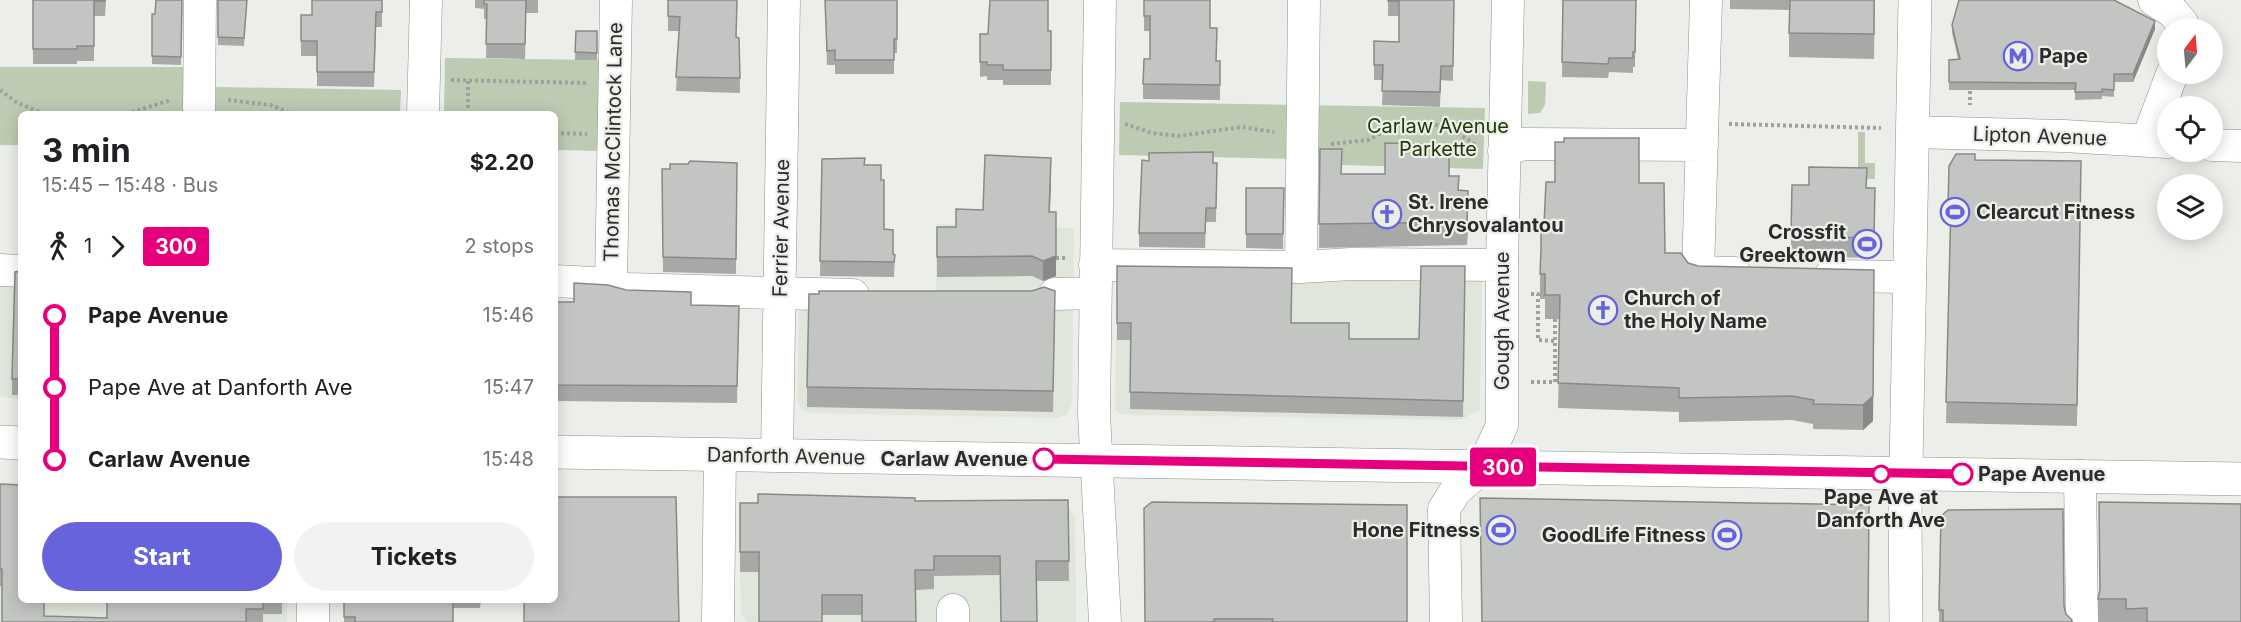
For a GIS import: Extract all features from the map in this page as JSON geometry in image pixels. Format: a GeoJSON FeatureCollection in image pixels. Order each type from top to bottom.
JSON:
{"type":"FeatureCollection","features":[{"type":"Feature","properties":{"kind":"main road"},"geometry":{"type":"LineString","coordinates":[[1906,622],[1906,474],[1915,0]]}},
{"type":"Feature","properties":{"kind":"main road"},"geometry":{"type":"LineString","coordinates":[[0,442],[18,443]]}},
{"type":"Feature","properties":{"kind":"main road","name":"Danforth Avenue"},"geometry":{"type":"LineString","coordinates":[[558,452],[2241,479]]}},
{"type":"Feature","properties":{"kind":"street"},"geometry":{"type":"LineString","coordinates":[[200,0],[201,104]]}},
{"type":"Feature","properties":{"kind":"street"},"geometry":{"type":"LineString","coordinates":[[423,111],[426,0]]}},
{"type":"Feature","properties":{"kind":"street","name":"Thomas McClintock Lane"},"geometry":{"type":"LineString","coordinates":[[611,284],[616,0]]}},
{"type":"Feature","properties":{"kind":"street","name":"Ferrier Avenue"},"geometry":{"type":"LineString","coordinates":[[777,455],[784,0]]}},
{"type":"Feature","properties":{"kind":"street"},"geometry":{"type":"LineString","coordinates":[[1100,0],[1094,414],[1105,622]]}},
{"type":"Feature","properties":{"kind":"street"},"geometry":{"type":"LineString","coordinates":[[1301,267],[1304,0]]}},
{"type":"Feature","properties":{"kind":"street","name":"Gough Avenue"},"geometry":{"type":"LineString","coordinates":[[1446,622],[1444,509],[1456,490],[1483,467],[1502,425],[1502,265],[1508,0]]}},
{"type":"Feature","properties":{"kind":"street"},"geometry":{"type":"LineString","coordinates":[[1706,0],[1698,272],[1766,274]]}},
{"type":"Feature","properties":{"kind":"street"},"geometry":{"type":"LineString","coordinates":[[2154,0],[2173,12],[2178,18]]}},
{"type":"Feature","properties":{"kind":"street","name":"Lipton Avenue"},"geometry":{"type":"LineString","coordinates":[[1913,132],[2157,141]]}},
{"type":"Feature","properties":{"kind":"street"},"geometry":{"type":"LineString","coordinates":[[1504,151],[1523,144],[1702,134]]}},
{"type":"Feature","properties":{"kind":"street"},"geometry":{"type":"LineString","coordinates":[[2223,145],[2241,146]]}},
{"type":"Feature","properties":{"kind":"street"},"geometry":{"type":"LineString","coordinates":[[1036,294],[1095,279],[1351,264],[1502,265]]}},
{"type":"Feature","properties":{"kind":"street"},"geometry":{"type":"LineString","coordinates":[[0,270],[18,271]]}},
{"type":"Feature","properties":{"kind":"street"},"geometry":{"type":"LineString","coordinates":[[1800,275],[1910,277]]}},
{"type":"Feature","properties":{"kind":"street"},"geometry":{"type":"LineString","coordinates":[[558,281],[611,284],[627,289],[885,295]]}},
{"type":"Feature","properties":{"kind":"street"},"geometry":{"type":"LineString","coordinates":[[718,622],[720,455]]}},
{"type":"Feature","properties":{"kind":"street"},"geometry":{"type":"LineString","coordinates":[[2080,476],[2082,622]]}},
{"type":"Feature","properties":{"kind":"street"},"geometry":{"type":"LineString","coordinates":[[313,603],[313,622]]}},
{"type":"Feature","properties":{"kind":"path"},"geometry":{"type":"LineString","coordinates":[[1970,78],[1970,105]]}},
{"type":"Feature","properties":{"kind":"path"},"geometry":{"type":"LineString","coordinates":[[441,80],[592,83]]}},
{"type":"Feature","properties":{"kind":"path"},"geometry":{"type":"LineString","coordinates":[[468,80],[468,111]]}},
{"type":"Feature","properties":{"kind":"path"},"geometry":{"type":"LineString","coordinates":[[0,90],[16,102],[37,111]]}},
{"type":"Feature","properties":{"kind":"path"},"geometry":{"type":"LineString","coordinates":[[134,111],[153,104],[271,105],[285,111]]}},
{"type":"Feature","properties":{"kind":"path"},"geometry":{"type":"LineString","coordinates":[[1702,134],[1881,128]]}},
{"type":"Feature","properties":{"kind":"path"},"geometry":{"type":"LineString","coordinates":[[1521,293],[1538,294],[1538,340],[1556,341]]}},
{"type":"Feature","properties":{"kind":"path"},"geometry":{"type":"LineString","coordinates":[[1529,382],[1555,382],[1555,319]]}},
{"type":"Feature","properties":{"kind":"shaded area"},"geometry":{"type":"Polygon","coordinates":[[[936,224],[1074,228],[1072,404],[1067,414],[1058,418],[811,413],[801,409],[797,400],[799,289],[936,292],[936,224]]]}},
{"type":"Feature","properties":{"kind":"shaded area"},"geometry":{"type":"Polygon","coordinates":[[[1482,270],[1480,409],[1461,420],[1138,415],[1119,414],[1115,409],[1117,273],[1482,270]]]}},
{"type":"Feature","properties":{"kind":"shaded area"},"geometry":{"type":"Polygon","coordinates":[[[0,276],[18,276],[18,399],[0,397],[0,276]]]}},
{"type":"Feature","properties":{"kind":"shaded area"},"geometry":{"type":"Polygon","coordinates":[[[0,493],[18,585],[18,603],[287,603],[287,622],[0,622],[0,493]]]}},
{"type":"Feature","properties":{"kind":"shaded area"},"geometry":{"type":"Polygon","coordinates":[[[758,502],[1069,509],[1075,516],[1076,622],[747,622],[741,613],[739,512],[746,504],[758,502]]]}},
{"type":"Feature","properties":{"kind":"green space"},"geometry":{"type":"Polygon","coordinates":[[[445,58],[601,60],[604,151],[558,150],[558,111],[444,111],[445,58]]]}},
{"type":"Feature","properties":{"kind":"green space"},"geometry":{"type":"Polygon","coordinates":[[[0,67],[184,67],[184,111],[18,111],[18,145],[0,145],[0,67]]]}},
{"type":"Feature","properties":{"kind":"green space"},"geometry":{"type":"Polygon","coordinates":[[[1528,81],[1546,82],[1545,105],[1540,113],[1528,114],[1528,81]]]}},
{"type":"Feature","properties":{"kind":"green space"},"geometry":{"type":"Polygon","coordinates":[[[216,87],[401,90],[400,111],[215,111],[216,87]]]}},
{"type":"Feature","properties":{"kind":"green space","name":"Carlaw Avenue Parkette"},"geometry":{"type":"Polygon","coordinates":[[[1120,102],[1485,108],[1483,169],[1309,164],[1294,159],[1119,155],[1120,102]]]}},
{"type":"Feature","properties":{"kind":"green space"},"geometry":{"type":"Polygon","coordinates":[[[1858,132],[1865,132],[1865,163],[1875,163],[1875,179],[1858,179],[1858,132]]]}},
{"type":"Feature","properties":{"kind":"building"},"geometry":{"type":"Polygon","coordinates":[[[33,0],[105,0],[94,1],[94,46],[77,46],[77,49],[33,49],[33,0]]]}},
{"type":"Feature","properties":{"kind":"building"},"geometry":{"type":"Polygon","coordinates":[[[156,0],[182,0],[181,57],[152,56],[152,14],[155,14],[156,0]]]}},
{"type":"Feature","properties":{"kind":"building"},"geometry":{"type":"Polygon","coordinates":[[[218,0],[247,0],[244,38],[218,37],[218,0]]]}},
{"type":"Feature","properties":{"kind":"building"},"geometry":{"type":"Polygon","coordinates":[[[312,0],[382,0],[382,12],[376,12],[374,72],[317,72],[317,41],[301,41],[301,15],[312,15],[312,0]]]}},
{"type":"Feature","properties":{"kind":"building"},"geometry":{"type":"Polygon","coordinates":[[[484,0],[526,0],[525,44],[486,44],[487,4],[484,4],[484,0]]]}},
{"type":"Feature","properties":{"kind":"building"},"geometry":{"type":"Polygon","coordinates":[[[668,0],[737,0],[736,37],[739,38],[740,78],[676,77],[680,17],[668,16],[668,0]]]}},
{"type":"Feature","properties":{"kind":"building"},"geometry":{"type":"Polygon","coordinates":[[[825,0],[897,0],[897,39],[894,39],[894,60],[835,60],[835,50],[827,51],[825,0]]]}},
{"type":"Feature","properties":{"kind":"building"},"geometry":{"type":"Polygon","coordinates":[[[990,0],[1048,0],[1051,70],[1003,70],[1003,65],[987,65],[987,62],[980,62],[980,34],[988,34],[990,0]]]}},
{"type":"Feature","properties":{"kind":"building"},"geometry":{"type":"Polygon","coordinates":[[[1144,0],[1210,0],[1210,28],[1217,28],[1216,61],[1220,61],[1220,85],[1143,84],[1144,59],[1150,59],[1150,16],[1144,16],[1144,0]]]}},
{"type":"Feature","properties":{"kind":"building"},"geometry":{"type":"Polygon","coordinates":[[[1388,0],[1454,0],[1453,66],[1441,66],[1440,92],[1382,91],[1383,65],[1374,65],[1374,41],[1399,42],[1399,1],[1388,0]]]}},
{"type":"Feature","properties":{"kind":"building"},"geometry":{"type":"Polygon","coordinates":[[[1563,0],[1636,0],[1633,58],[1609,58],[1608,64],[1562,62],[1563,0]]]}},
{"type":"Feature","properties":{"kind":"building"},"geometry":{"type":"Polygon","coordinates":[[[1790,0],[1874,0],[1874,34],[1789,33],[1790,0]]]}},
{"type":"Feature","properties":{"kind":"building","name":"Pape"},"geometry":{"type":"Polygon","coordinates":[[[1959,0],[2114,0],[2155,21],[2133,74],[2114,74],[2114,90],[2075,92],[2076,83],[1949,82],[1949,60],[1960,59],[1952,25],[1959,0]]]}},
{"type":"Feature","properties":{"kind":"building"},"geometry":{"type":"Polygon","coordinates":[[[576,31],[597,31],[597,53],[575,52],[576,31]]]}},
{"type":"Feature","properties":{"kind":"building"},"geometry":{"type":"Polygon","coordinates":[[[1564,138],[1639,138],[1639,183],[1664,183],[1665,253],[1681,253],[1688,263],[1698,266],[1874,270],[1873,396],[1863,405],[1813,404],[1814,400],[1792,396],[1679,398],[1679,388],[1558,383],[1560,295],[1545,295],[1545,274],[1540,274],[1541,224],[1544,224],[1546,182],[1555,182],[1555,142],[1564,142],[1564,138]]]}},
{"type":"Feature","properties":{"kind":"building"},"geometry":{"type":"Polygon","coordinates":[[[1385,143],[1449,145],[1449,176],[1459,176],[1458,190],[1468,191],[1467,222],[1319,224],[1320,149],[1342,149],[1341,174],[1385,174],[1385,143]]]}},
{"type":"Feature","properties":{"kind":"building"},"geometry":{"type":"Polygon","coordinates":[[[1213,152],[1213,163],[1217,163],[1216,208],[1206,208],[1205,233],[1139,233],[1142,160],[1149,161],[1149,153],[1213,152]]]}},
{"type":"Feature","properties":{"kind":"building"},"geometry":{"type":"Polygon","coordinates":[[[1956,154],[1975,154],[1975,160],[2081,161],[2077,405],[1946,402],[1951,205],[1948,205],[1949,166],[1956,154]]]}},
{"type":"Feature","properties":{"kind":"building"},"geometry":{"type":"Polygon","coordinates":[[[985,155],[1051,158],[1049,212],[1056,212],[1056,256],[1043,261],[1032,256],[937,257],[937,227],[956,227],[956,209],[983,210],[985,155]]]}},
{"type":"Feature","properties":{"kind":"building"},"geometry":{"type":"Polygon","coordinates":[[[865,158],[864,165],[881,165],[881,180],[884,180],[884,229],[893,230],[894,262],[820,261],[822,159],[865,158]]]}},
{"type":"Feature","properties":{"kind":"building"},"geometry":{"type":"Polygon","coordinates":[[[690,161],[737,163],[736,259],[663,257],[662,169],[670,169],[670,164],[688,164],[690,161]]]}},
{"type":"Feature","properties":{"kind":"building"},"geometry":{"type":"Polygon","coordinates":[[[1809,167],[1867,168],[1866,188],[1875,188],[1874,238],[1791,236],[1792,185],[1809,185],[1809,167]]]}},
{"type":"Feature","properties":{"kind":"building"},"geometry":{"type":"Polygon","coordinates":[[[1246,188],[1284,188],[1283,234],[1246,234],[1246,188]]]}},
{"type":"Feature","properties":{"kind":"building"},"geometry":{"type":"Polygon","coordinates":[[[1117,266],[1292,268],[1291,323],[1349,323],[1349,339],[1419,339],[1421,266],[1465,266],[1463,401],[1130,392],[1131,323],[1117,323],[1117,266]]]}},
{"type":"Feature","properties":{"kind":"building"},"geometry":{"type":"Polygon","coordinates":[[[15,272],[18,272],[18,379],[12,379],[15,272]]]}},
{"type":"Feature","properties":{"kind":"building"},"geometry":{"type":"Polygon","coordinates":[[[574,283],[608,285],[626,290],[691,292],[691,305],[739,306],[737,386],[558,385],[558,302],[574,302],[574,283]]]}},
{"type":"Feature","properties":{"kind":"building"},"geometry":{"type":"Polygon","coordinates":[[[1044,287],[1055,291],[1053,391],[807,387],[809,294],[819,294],[819,291],[1032,291],[1044,287]]]}},
{"type":"Feature","properties":{"kind":"building"},"geometry":{"type":"Polygon","coordinates":[[[0,484],[18,485],[18,603],[44,603],[44,616],[107,618],[107,603],[263,603],[263,609],[246,609],[246,622],[2,622],[2,569],[0,569],[0,484]]]}},
{"type":"Feature","properties":{"kind":"building"},"geometry":{"type":"Polygon","coordinates":[[[758,494],[915,498],[915,501],[1068,500],[1069,561],[1036,561],[1037,622],[1001,622],[1000,556],[934,556],[934,570],[915,570],[916,622],[862,622],[862,595],[822,595],[822,622],[759,622],[759,552],[740,552],[740,503],[758,503],[758,494]]]}},
{"type":"Feature","properties":{"kind":"building"},"geometry":{"type":"Polygon","coordinates":[[[558,497],[676,497],[679,622],[524,622],[524,603],[558,603],[558,497]]]}},
{"type":"Feature","properties":{"kind":"building"},"geometry":{"type":"Polygon","coordinates":[[[1480,498],[1869,505],[1868,622],[1482,622],[1480,498]]]}},
{"type":"Feature","properties":{"kind":"building"},"geometry":{"type":"Polygon","coordinates":[[[1152,502],[1407,505],[1407,622],[1272,622],[1273,619],[1214,619],[1214,622],[1145,622],[1144,508],[1152,502]]]}},
{"type":"Feature","properties":{"kind":"building"},"geometry":{"type":"Polygon","coordinates":[[[2099,502],[2241,504],[2241,622],[2147,622],[2147,608],[2126,609],[2126,599],[2098,599],[2100,590],[2099,502]]]}},
{"type":"Feature","properties":{"kind":"building"},"geometry":{"type":"Polygon","coordinates":[[[2063,509],[2064,606],[2072,622],[1943,622],[1943,610],[1939,610],[1941,516],[1948,510],[2063,509]]]}},
{"type":"Feature","properties":{"kind":"building"},"geometry":{"type":"Polygon","coordinates":[[[344,603],[453,603],[453,622],[355,622],[355,617],[344,617],[344,603]]]}},
{"type":"Feature","properties":{"kind":"bus line","name":"300"},"geometry":{"type":"LineString","coordinates":[[1044,459],[1962,474]]}},
{"type":"Feature","properties":{"kind":"place","name":"Pape"},"geometry":{"type":"Point","coordinates":[2018,56]}},
{"type":"Feature","properties":{"kind":"place","name":"Clearcut Fitness"},"geometry":{"type":"Point","coordinates":[1955,212]}},
{"type":"Feature","properties":{"kind":"place","name":"St. Irene Chrysovalantou"},"geometry":{"type":"Point","coordinates":[1387,214]}},
{"type":"Feature","properties":{"kind":"place","name":"Crossfit Greektown"},"geometry":{"type":"Point","coordinates":[1867,244]}},
{"type":"Feature","properties":{"kind":"place","name":"Church of the Holy Name"},"geometry":{"type":"Point","coordinates":[1603,310]}},
{"type":"Feature","properties":{"kind":"place","name":"Carlaw Avenue"},"geometry":{"type":"Point","coordinates":[1044,459]}},
{"type":"Feature","properties":{"kind":"place","name":"Pape Ave at Danforth Ave"},"geometry":{"type":"Point","coordinates":[1881,474]}},
{"type":"Feature","properties":{"kind":"place","name":"Pape Avenue"},"geometry":{"type":"Point","coordinates":[1962,474]}},
{"type":"Feature","properties":{"kind":"place","name":"Hone Fitness"},"geometry":{"type":"Point","coordinates":[1501,530]}},
{"type":"Feature","properties":{"kind":"place","name":"GoodLife Fitness"},"geometry":{"type":"Point","coordinates":[1727,535]}}]}
